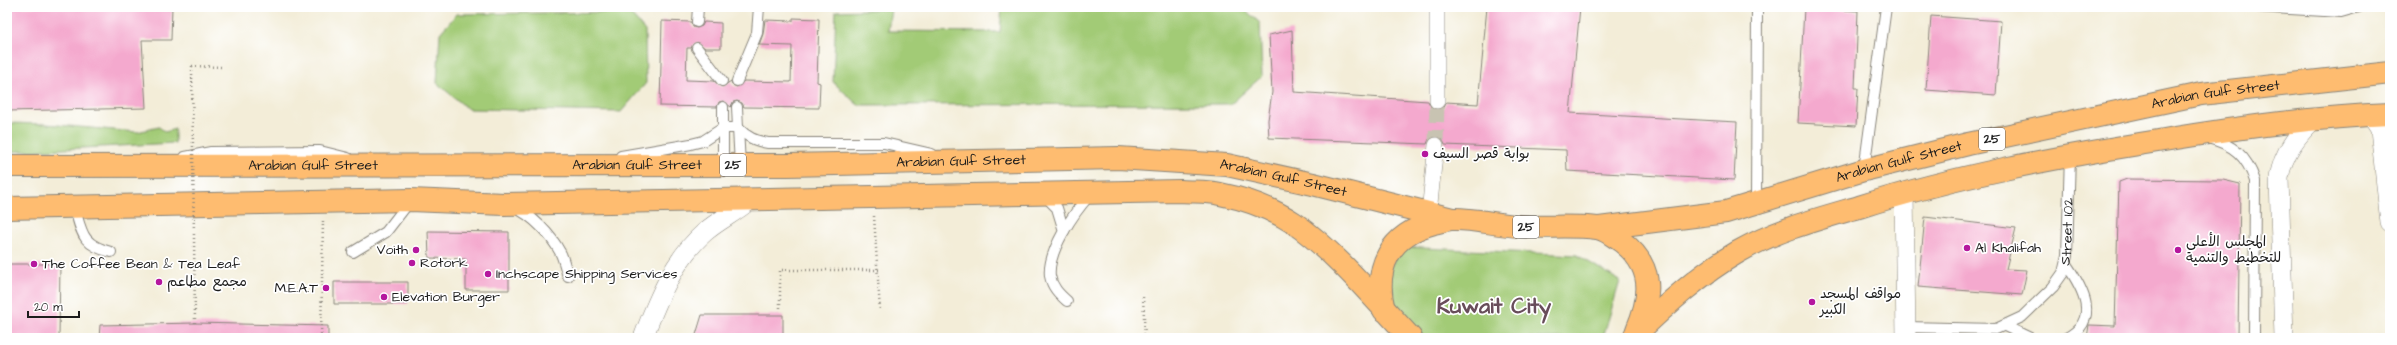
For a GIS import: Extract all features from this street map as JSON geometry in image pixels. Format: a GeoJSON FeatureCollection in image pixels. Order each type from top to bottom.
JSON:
{"type":"FeatureCollection","features":[{"type":"Feature","properties":{"kind":"main road","name":"Arabian Gulf Street"},"geometry":{"type":"LineString","coordinates":[[1599,228],[1726,212],[1864,170],[1976,142],[2201,94],[2390,73]]}},
{"type":"Feature","properties":{"kind":"main road","name":"25"},"geometry":{"type":"LineString","coordinates":[[1633,336],[1662,308],[1706,273],[1740,251],[1783,231],[1904,192],[2070,155],[2316,118],[2380,114]]}},
{"type":"Feature","properties":{"kind":"main road","name":"Arabian Gulf Street"},"geometry":{"type":"LineString","coordinates":[[7,166],[732,165],[1118,158],[1227,165],[1313,184],[1452,219]]}},
{"type":"Feature","properties":{"kind":"main road","name":"Arabian Gulf Street"},"geometry":{"type":"LineString","coordinates":[[7,208],[411,200],[504,204],[1091,194],[1181,191],[1220,194],[1266,208],[1293,223],[1312,237],[1411,338]]}},
{"type":"Feature","properties":{"kind":"main road","name":"25"},"geometry":{"type":"LineString","coordinates":[[1384,310],[1380,291],[1380,279],[1392,250],[1410,231],[1452,219],[1500,226],[1599,228],[1614,236],[1634,252],[1641,261],[1646,275],[1648,285],[1646,301],[1633,336]]}},
{"type":"Feature","properties":{"kind":"street"},"geometry":{"type":"LineString","coordinates":[[1437,101],[1438,7]]}},
{"type":"Feature","properties":{"kind":"street"},"geometry":{"type":"LineString","coordinates":[[2380,114],[2380,129],[2388,175],[2390,223]]}},
{"type":"Feature","properties":{"kind":"street"},"geometry":{"type":"LineString","coordinates":[[2284,338],[2279,178],[2282,163],[2291,145],[2316,118]]}},
{"type":"Feature","properties":{"kind":"street"},"geometry":{"type":"LineString","coordinates":[[1429,213],[1436,145]]}},
{"type":"Feature","properties":{"kind":"street","name":"Street 102"},"geometry":{"type":"LineString","coordinates":[[1904,192],[1906,333]]}},
{"type":"Feature","properties":{"kind":"street"},"geometry":{"type":"LineString","coordinates":[[643,338],[668,281],[691,247],[705,232],[750,200]]}},
{"type":"Feature","properties":{"kind":"lane"},"geometry":{"type":"LineString","coordinates":[[697,22],[698,7]]}},
{"type":"Feature","properties":{"kind":"lane"},"geometry":{"type":"LineString","coordinates":[[737,81],[740,69],[758,33],[759,7]]}},
{"type":"Feature","properties":{"kind":"lane"},"geometry":{"type":"LineString","coordinates":[[1756,202],[1758,7]]}},
{"type":"Feature","properties":{"kind":"lane"},"geometry":{"type":"LineString","coordinates":[[1864,170],[1886,7]]}},
{"type":"Feature","properties":{"kind":"lane"},"geometry":{"type":"LineString","coordinates":[[2257,7],[2341,12],[2359,7]]}},
{"type":"Feature","properties":{"kind":"lane"},"geometry":{"type":"LineString","coordinates":[[697,48],[722,81]]}},
{"type":"Feature","properties":{"kind":"lane"},"geometry":{"type":"LineString","coordinates":[[723,107],[723,128],[732,165]]}},
{"type":"Feature","properties":{"kind":"lane"},"geometry":{"type":"LineString","coordinates":[[732,165],[738,128],[737,107]]}},
{"type":"Feature","properties":{"kind":"lane"},"geometry":{"type":"LineString","coordinates":[[569,165],[703,141],[723,128],[738,128],[746,136],[768,143],[884,143],[963,161]]}},
{"type":"Feature","properties":{"kind":"lane"},"geometry":{"type":"LineString","coordinates":[[2189,136],[2209,138],[2226,144],[2239,153],[2249,165],[2254,182],[2254,338]]}},
{"type":"Feature","properties":{"kind":"lane","name":"Street 102"},"geometry":{"type":"LineString","coordinates":[[1906,333],[1986,330],[2005,326],[2022,317],[2053,287],[2066,264],[2070,155]]}},
{"type":"Feature","properties":{"kind":"lane"},"geometry":{"type":"LineString","coordinates":[[1043,194],[1057,208],[1064,231]]}},
{"type":"Feature","properties":{"kind":"lane"},"geometry":{"type":"LineString","coordinates":[[1067,301],[1056,291],[1050,277],[1051,262],[1064,231],[1081,205],[1091,194]]}},
{"type":"Feature","properties":{"kind":"lane"},"geometry":{"type":"LineString","coordinates":[[353,252],[386,232],[411,200]]}},
{"type":"Feature","properties":{"kind":"lane"},"geometry":{"type":"LineString","coordinates":[[504,204],[524,212],[543,230],[560,252],[568,276]]}},
{"type":"Feature","properties":{"kind":"lane"},"geometry":{"type":"LineString","coordinates":[[74,206],[83,235],[95,248],[111,252]]}},
{"type":"Feature","properties":{"kind":"lane"},"geometry":{"type":"LineString","coordinates":[[2066,264],[2081,286],[2086,308],[2078,328],[2066,338]]}},
{"type":"Feature","properties":{"kind":"lane"},"geometry":{"type":"LineString","coordinates":[[2005,326],[2030,338]]}},
{"type":"Feature","properties":{"kind":"path"},"geometry":{"type":"LineString","coordinates":[[195,323],[192,66],[223,67]]}},
{"type":"Feature","properties":{"kind":"path"},"geometry":{"type":"LineString","coordinates":[[872,198],[879,270],[880,311]]}},
{"type":"Feature","properties":{"kind":"path"},"geometry":{"type":"LineString","coordinates":[[321,338],[324,201]]}},
{"type":"Feature","properties":{"kind":"path"},"geometry":{"type":"LineString","coordinates":[[780,308],[780,270],[879,270]]}},
{"type":"Feature","properties":{"kind":"path"},"geometry":{"type":"LineString","coordinates":[[1143,297],[1145,338]]}},
{"type":"Feature","properties":{"kind":"green space"},"geometry":{"type":"Polygon","coordinates":[[[1002,7],[1242,7],[1260,23],[1262,76],[1231,104],[858,105],[833,82],[836,11],[891,9],[888,31],[1000,32],[1002,7]]]}},
{"type":"Feature","properties":{"kind":"green space"},"geometry":{"type":"Polygon","coordinates":[[[629,12],[645,31],[646,83],[621,112],[468,109],[437,83],[440,33],[457,14],[629,12]]]}},
{"type":"Feature","properties":{"kind":"green space"},"geometry":{"type":"Polygon","coordinates":[[[7,123],[46,124],[137,132],[159,127],[165,132],[175,129],[175,143],[7,152],[7,123]]]}},
{"type":"Feature","properties":{"kind":"green space"},"geometry":{"type":"Polygon","coordinates":[[[1401,247],[1577,255],[1620,281],[1604,334],[1599,338],[1414,338],[1387,310],[1387,273],[1401,247]]]}},
{"type":"Feature","properties":{"kind":"building"},"geometry":{"type":"Polygon","coordinates":[[[7,7],[172,7],[171,40],[142,40],[146,108],[7,111],[7,7]]]}},
{"type":"Feature","properties":{"kind":"building"},"geometry":{"type":"Polygon","coordinates":[[[1487,7],[1580,7],[1570,113],[1737,122],[1734,180],[1567,171],[1566,150],[1445,145],[1442,138],[1437,136],[1429,139],[1427,144],[1269,138],[1268,120],[1272,92],[1269,35],[1292,30],[1294,92],[1428,101],[1432,109],[1437,110],[1442,109],[1446,102],[1478,104],[1487,7]]]}},
{"type":"Feature","properties":{"kind":"building"},"geometry":{"type":"Polygon","coordinates":[[[1804,8],[1858,11],[1855,88],[1858,88],[1856,126],[1798,123],[1804,8]]]}},
{"type":"Feature","properties":{"kind":"building"},"geometry":{"type":"Polygon","coordinates":[[[1931,16],[2001,21],[1996,95],[1926,90],[1931,16]]]}},
{"type":"Feature","properties":{"kind":"building"},"geometry":{"type":"Polygon","coordinates":[[[793,18],[819,19],[817,82],[820,83],[819,108],[744,107],[742,103],[737,101],[733,102],[731,107],[723,101],[719,102],[717,107],[660,106],[662,21],[691,22],[693,27],[697,28],[702,26],[704,22],[721,23],[721,48],[705,48],[697,42],[691,48],[687,48],[686,80],[714,81],[722,87],[731,81],[732,85],[737,87],[744,81],[791,82],[792,46],[759,45],[763,34],[765,20],[793,21],[793,18]]]}},
{"type":"Feature","properties":{"kind":"building","name":"المجلس الأعلى للتخطيط والتنمية"},"geometry":{"type":"Polygon","coordinates":[[[2127,179],[2223,180],[2240,184],[2238,338],[2087,338],[2089,325],[2115,326],[2119,182],[2127,179]]]}},
{"type":"Feature","properties":{"kind":"building","name":"Al Khalifah"},"geometry":{"type":"Polygon","coordinates":[[[1925,217],[2016,228],[2006,269],[2027,270],[2022,295],[1918,287],[1925,217]]]}},
{"type":"Feature","properties":{"kind":"building","name":"Inchscape Shipping Services"},"geometry":{"type":"Polygon","coordinates":[[[428,231],[509,232],[509,290],[466,290],[466,259],[429,258],[428,231]]]}},
{"type":"Feature","properties":{"kind":"building"},"geometry":{"type":"Polygon","coordinates":[[[7,264],[60,264],[59,338],[7,338],[7,264]]]}},
{"type":"Feature","properties":{"kind":"building"},"geometry":{"type":"Polygon","coordinates":[[[334,282],[408,282],[408,304],[334,304],[334,282]]]}},
{"type":"Feature","properties":{"kind":"building"},"geometry":{"type":"Polygon","coordinates":[[[702,315],[783,315],[783,338],[695,338],[702,315]]]}},
{"type":"Feature","properties":{"kind":"building"},"geometry":{"type":"Polygon","coordinates":[[[195,323],[328,326],[328,338],[99,338],[100,325],[195,323]]]}},
{"type":"Feature","properties":{"kind":"tunnel"},"geometry":{"type":"LineString","coordinates":[[1436,145],[1437,101]]}},
{"type":"Feature","properties":{"kind":"place","name":"بوابة قصر السيف"},"geometry":{"type":"Point","coordinates":[1425,154]}},
{"type":"Feature","properties":{"kind":"place","name":"Al Khalifah"},"geometry":{"type":"Point","coordinates":[1967,248]}},
{"type":"Feature","properties":{"kind":"place","name":"Voith"},"geometry":{"type":"Point","coordinates":[416,250]}},
{"type":"Feature","properties":{"kind":"place","name":"المجلس الأعلى للتخطيط والتنمية"},"geometry":{"type":"Point","coordinates":[2178,250]}},
{"type":"Feature","properties":{"kind":"place","name":"Rotork"},"geometry":{"type":"Point","coordinates":[412,263]}},
{"type":"Feature","properties":{"kind":"place","name":"The Coffee Bean & Tea Leaf"},"geometry":{"type":"Point","coordinates":[34,264]}},
{"type":"Feature","properties":{"kind":"place","name":"Inchscape Shipping Services"},"geometry":{"type":"Point","coordinates":[488,274]}},
{"type":"Feature","properties":{"kind":"place","name":"مجمع مطاعم"},"geometry":{"type":"Point","coordinates":[159,282]}},
{"type":"Feature","properties":{"kind":"place","name":"M.E.A.T"},"geometry":{"type":"Point","coordinates":[326,288]}},
{"type":"Feature","properties":{"kind":"place","name":"Elevation Burger"},"geometry":{"type":"Point","coordinates":[384,297]}},
{"type":"Feature","properties":{"kind":"place","name":"مواقف المسجد الكبير"},"geometry":{"type":"Point","coordinates":[1812,302]}},
{"type":"Feature","properties":{"kind":"district","name":"Kuwait City"},"geometry":{"type":"Point","coordinates":[1494,306]}}]}
